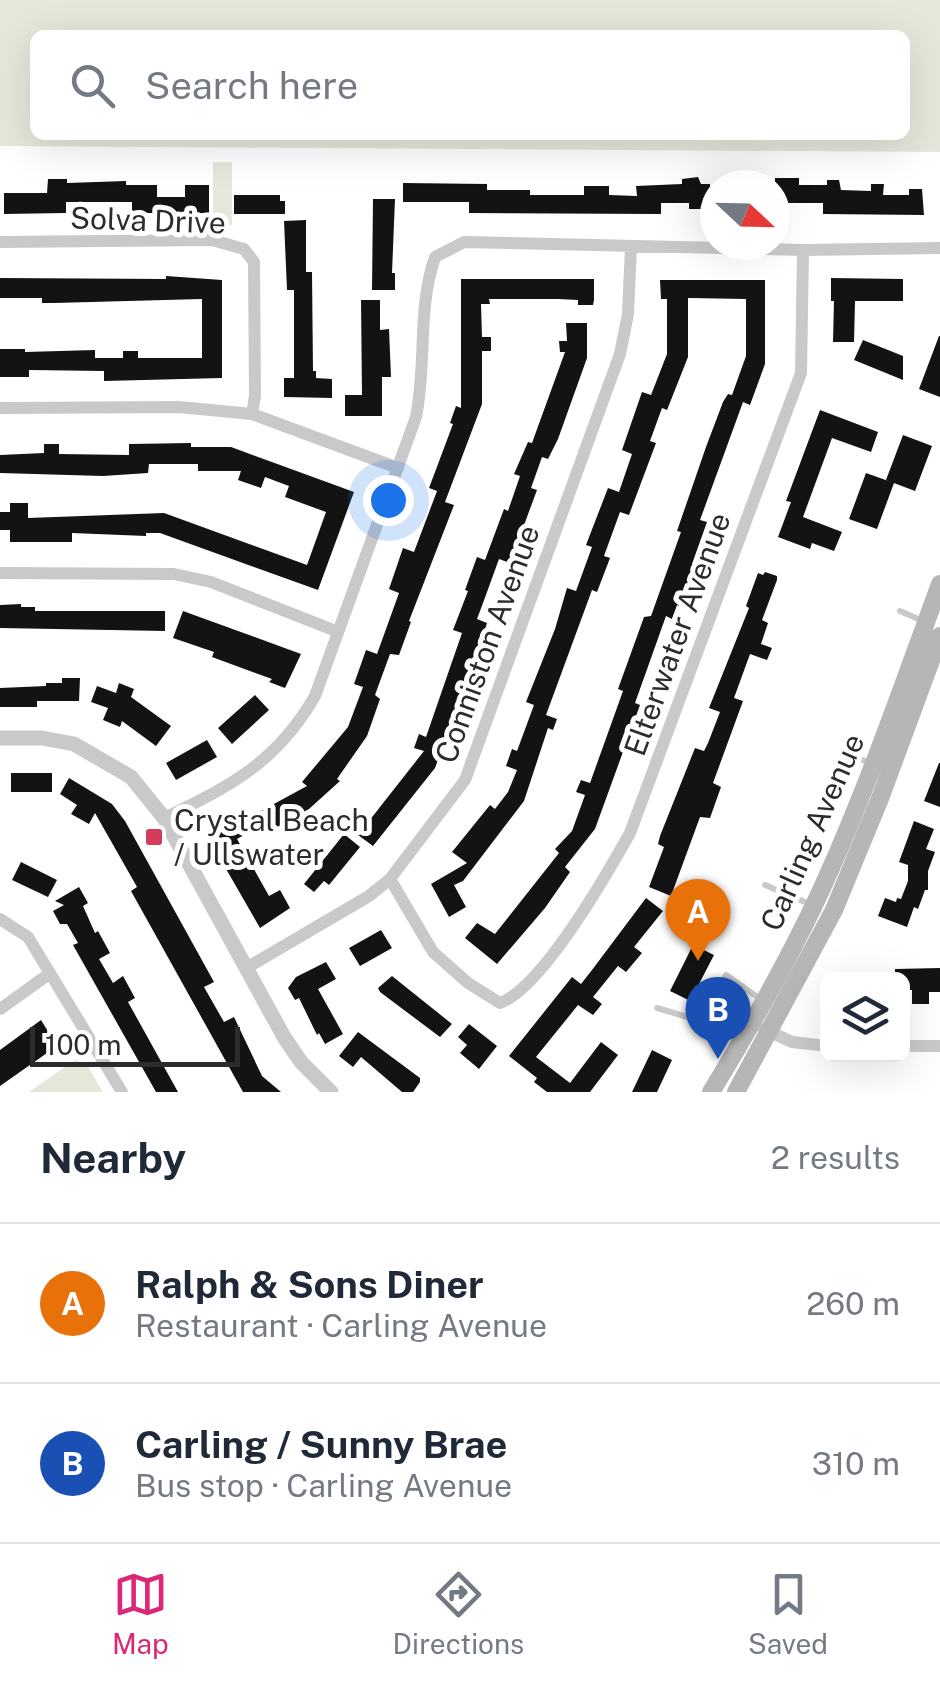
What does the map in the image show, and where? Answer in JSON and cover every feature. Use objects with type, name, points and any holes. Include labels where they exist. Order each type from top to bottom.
[{"type":"main road","name":"Carling Avenue","points":[[736,1092],[841,892],[933,629],[940,584]]},
{"type":"main road","name":"Carling Avenue","points":[[711,1092],[753,1024],[813,906],[933,629]]},
{"type":"street","name":"Solva Drive","points":[[0,242],[212,240],[244,249],[254,262],[256,396],[252,414]]},
{"type":"street","points":[[164,818],[252,770],[299,723],[315,696],[398,468],[422,388],[425,287],[435,257],[464,242],[803,250],[940,248]]},
{"type":"street","name":"Conniston Avenue","points":[[248,967],[390,880],[465,780],[620,354],[628,314],[631,247]]},
{"type":"street","name":"Elterwater Avenue","points":[[390,880],[432,952],[500,1003],[528,985],[603,881],[630,833],[801,373],[803,250]]},
{"type":"street","points":[[0,408],[179,407],[252,414],[398,468]]},
{"type":"street","points":[[0,574],[174,574],[211,582],[336,631]]},
{"type":"street","points":[[0,738],[42,738],[74,744],[131,777],[164,818],[292,1049],[332,1092]]},
{"type":"street","points":[[0,919],[28,938],[122,1092]]},
{"type":"street","points":[[0,1009],[50,974]]},
{"type":"street","points":[[753,1024],[770,1033],[820,1046]]},
{"type":"street","points":[[910,1046],[940,1046]]},
{"type":"lane","points":[[900,611],[933,629]]},
{"type":"lane","points":[[848,754],[873,764]]},
{"type":"lane","points":[[765,885],[813,906]]},
{"type":"lane","points":[[717,993],[726,975],[764,1002]]},
{"type":"lane","points":[[720,1029],[742,986]]},
{"type":"lane","points":[[657,1008],[703,1022],[742,1040]]},
{"type":"lane","points":[[703,1022],[710,1010]]},
{"type":"shaded area","points":[[0,0],[940,0],[940,152],[0,146]]},
{"type":"shaded area","points":[[213,162],[232,162],[232,225],[213,225]]},
{"type":"shaded area","points":[[75,1060],[87,1065],[103,1092],[29,1092]]},
{"type":"building","points":[[698,177],[700,209],[689,209],[689,203],[661,203],[661,214],[469,213],[469,202],[403,202],[403,183],[487,184],[487,190],[530,190],[530,195],[584,195],[584,186],[609,186],[609,195],[637,196],[636,186],[682,184],[682,179]]},
{"type":"building","points":[[790,178],[799,178],[799,185],[827,185],[827,180],[839,180],[841,190],[871,191],[871,184],[884,184],[883,195],[909,195],[909,189],[922,189],[924,215],[823,214],[823,203],[790,203]]},
{"type":"building","points":[[48,179],[157,185],[157,197],[185,197],[185,185],[209,185],[209,213],[132,213],[132,202],[66,202],[66,213],[4,214],[4,193],[47,193]]},
{"type":"building","points":[[234,195],[280,195],[280,201],[285,201],[285,214],[234,214]]},
{"type":"building","points":[[373,199],[395,199],[395,290],[372,290]]},
{"type":"building","points":[[306,220],[306,272],[312,272],[313,371],[316,378],[332,379],[332,398],[284,397],[284,378],[294,378],[294,290],[287,290],[284,221]]},
{"type":"building","points":[[166,276],[222,280],[222,378],[104,381],[104,371],[29,370],[29,377],[0,377],[0,349],[95,350],[95,358],[123,358],[123,351],[138,351],[138,358],[202,358],[202,299],[42,303],[42,298],[0,298],[0,278]]},
{"type":"building","points":[[831,278],[903,279],[903,301],[855,301],[854,342],[833,342]]},
{"type":"building","points":[[461,279],[594,279],[594,300],[593,305],[558,299],[489,299],[490,304],[481,304],[482,337],[491,337],[491,351],[482,351],[482,404],[445,502],[454,505],[399,655],[390,654],[375,695],[380,699],[367,736],[337,779],[340,781],[309,809],[270,831],[265,823],[237,839],[269,896],[280,890],[290,908],[260,928],[206,834],[245,812],[248,818],[307,786],[302,782],[348,727],[363,687],[354,684],[366,650],[377,654],[399,593],[389,589],[403,548],[414,552],[437,491],[429,488],[453,424],[450,423],[456,406],[461,408]]},
{"type":"building","points":[[660,280],[765,280],[765,364],[750,405],[743,402],[700,520],[707,522],[692,564],[695,565],[672,619],[666,616],[635,703],[640,705],[595,829],[565,867],[570,872],[545,908],[497,964],[465,938],[477,923],[495,934],[572,831],[585,795],[576,792],[581,780],[590,783],[623,691],[618,689],[644,617],[651,616],[706,447],[746,356],[746,299],[688,298],[688,357],[667,410],[662,408],[650,441],[656,443],[629,515],[620,512],[604,556],[610,558],[597,592],[592,590],[546,715],[557,719],[553,730],[548,728],[524,801],[463,881],[454,885],[466,907],[449,917],[431,884],[467,863],[452,852],[490,805],[495,809],[508,792],[517,770],[506,766],[512,749],[517,751],[534,705],[526,702],[567,588],[576,591],[592,547],[586,545],[608,488],[619,492],[632,454],[622,450],[642,392],[651,395],[667,354],[667,299],[661,299]]},
{"type":"building","points":[[361,300],[380,300],[380,330],[389,329],[391,377],[382,377],[382,416],[345,416],[345,395],[362,395]]},
{"type":"building","points":[[566,323],[587,323],[587,358],[558,439],[548,459],[542,457],[531,488],[537,490],[510,563],[499,559],[477,619],[487,623],[461,706],[458,705],[435,768],[373,846],[358,835],[424,751],[414,748],[419,734],[426,737],[462,633],[453,630],[468,591],[465,590],[477,557],[485,560],[504,509],[508,511],[520,476],[514,474],[528,442],[532,443],[565,352],[560,352],[559,341],[567,341]]},
{"type":"building","points":[[940,336],[940,397],[919,389]]},
{"type":"building","points":[[863,340],[903,356],[903,380],[854,360]]},
{"type":"building","points":[[820,410],[878,432],[871,452],[832,438],[803,517],[842,532],[834,551],[812,543],[810,549],[778,537],[791,502],[786,501]]},
{"type":"building","points":[[903,435],[932,446],[915,491],[886,480]]},
{"type":"building","points":[[191,443],[191,447],[231,447],[354,492],[318,590],[160,533],[72,533],[72,542],[10,542],[10,530],[0,530],[0,512],[10,512],[10,503],[28,503],[28,518],[164,513],[307,565],[326,512],[285,497],[289,486],[265,477],[261,488],[238,480],[241,471],[198,471],[198,464],[149,464],[148,473],[103,476],[0,473],[0,455],[44,453],[44,444],[59,444],[59,454],[129,455],[129,444]]},
{"type":"building","points":[[866,473],[894,483],[877,529],[849,519]]},
{"type":"building","points":[[758,573],[777,576],[762,620],[768,623],[761,644],[772,648],[767,660],[750,654],[734,698],[743,701],[713,783],[721,787],[710,818],[700,817],[671,896],[649,887],[664,847],[658,844],[660,836],[695,748],[704,751],[708,743],[720,712],[709,708],[749,608],[746,606]]},
{"type":"building","points":[[0,605],[35,607],[35,611],[165,611],[165,631],[0,628]]},
{"type":"building","points":[[183,611],[301,654],[285,688],[269,682],[272,679],[212,657],[214,652],[173,638]]},
{"type":"building","points":[[62,678],[80,678],[79,701],[37,701],[37,707],[0,707],[0,688],[46,686],[62,683]]},
{"type":"building","points":[[119,683],[134,689],[131,697],[171,726],[156,746],[122,721],[120,727],[103,720],[108,708],[91,702],[97,686],[116,693]]},
{"type":"building","points":[[255,695],[269,710],[232,744],[218,728]]},
{"type":"building","points":[[207,740],[217,757],[176,780],[166,763]]},
{"type":"building","points":[[940,763],[940,807],[924,801]]},
{"type":"building","points":[[11,773],[52,773],[52,792],[11,792]]},
{"type":"building","points":[[69,778],[112,804],[125,821],[214,982],[204,987],[224,1022],[234,1017],[262,1076],[281,1092],[243,1092],[131,891],[137,887],[95,813],[89,824],[71,814],[77,805],[60,794]]},
{"type":"building","points":[[914,821],[934,829],[926,849],[935,852],[928,871],[928,890],[918,909],[914,907],[907,927],[878,916],[885,898],[896,902],[901,899],[908,881],[908,865],[899,862]]},
{"type":"building","points":[[344,834],[360,847],[329,885],[324,881],[314,892],[304,884]]},
{"type":"building","points":[[21,862],[57,880],[48,897],[12,880]]},
{"type":"building","points":[[79,887],[88,903],[83,906],[95,933],[98,931],[110,953],[99,959],[113,983],[123,976],[135,998],[128,1002],[178,1092],[156,1092],[73,945],[78,943],[67,924],[60,924],[53,911],[64,905],[55,901]]},
{"type":"building","points":[[646,898],[663,911],[634,947],[642,953],[626,972],[618,966],[593,997],[602,1004],[593,1015],[578,1005],[536,1057],[570,1083],[601,1042],[618,1055],[590,1092],[547,1092],[534,1082],[537,1078],[509,1056],[572,977],[581,984]]},
{"type":"building","points":[[381,930],[392,948],[360,966],[349,948]]},
{"type":"building","points":[[693,945],[714,955],[699,984],[711,990],[715,999],[728,998],[719,1015],[670,991]]},
{"type":"building","points":[[326,962],[336,979],[318,989],[343,1034],[325,1044],[299,998],[295,1000],[288,988],[296,977]]},
{"type":"building","points":[[940,968],[940,992],[929,992],[929,1004],[912,1004],[910,972],[895,969]]},
{"type":"building","points":[[392,976],[452,1024],[440,1037],[380,992],[378,988]]},
{"type":"building","points":[[41,1020],[57,1046],[0,1086],[0,1050]]},
{"type":"building","points":[[469,1024],[497,1046],[479,1069],[460,1053],[467,1045],[458,1037]]},
{"type":"building","points":[[358,1032],[420,1078],[413,1092],[402,1092],[361,1057],[353,1067],[339,1056]]},
{"type":"building","points":[[652,1050],[672,1060],[657,1092],[632,1092]]},
{"type":"place","name":"Crystal Beach / Ullswater","points":[[154,837]]},
{"type":"place","name":"Ralph & Sons Diner","points":[[698,961]]},
{"type":"place","name":"Carling / Sunny Brae","points":[[718,1059]]}]
